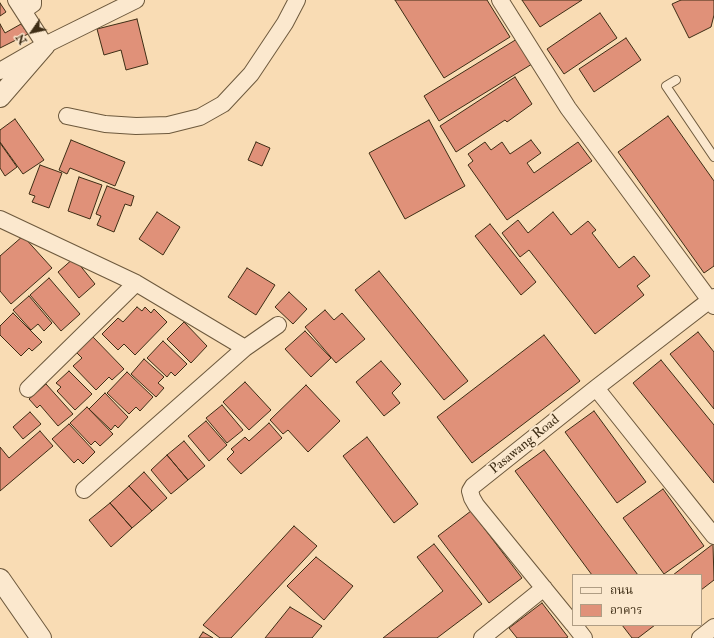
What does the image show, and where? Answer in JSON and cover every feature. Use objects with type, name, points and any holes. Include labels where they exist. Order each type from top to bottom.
[{"type":"street","points":[[0,71],[45,45],[136,0]]},
{"type":"street","points":[[67,116],[104,124],[136,126],[168,125],[200,117],[223,104],[251,74],[285,23],[297,0]]},
{"type":"street","points":[[500,0],[568,108],[713,301]]},
{"type":"street","points":[[24,4],[45,45]]},
{"type":"street","points":[[0,97],[45,45]]},
{"type":"street","points":[[0,219],[136,283],[245,348]]},
{"type":"street","points":[[28,389],[136,283]]},
{"type":"street","name":"Pasawang Road","points":[[572,622],[476,505],[470,491],[473,486],[596,388],[713,301]]},
{"type":"street","points":[[84,490],[245,348],[278,325]]},
{"type":"street","points":[[596,388],[714,536]]},
{"type":"street","points":[[0,579],[41,638]]},
{"type":"street","points":[[482,638],[544,588]]},
{"type":"street","name":"Pasawang Road","points":[[575,626],[584,638]]},
{"type":"street","points":[[700,638],[714,627]]},
{"type":"lane","points":[[676,80],[666,86],[714,157]]},
{"type":"building","points":[[395,0],[487,0],[510,37],[444,78]]},
{"type":"building","points":[[522,0],[582,0],[540,27]]},
{"type":"building","points":[[681,0],[714,0],[714,15],[711,27],[689,38],[672,4]]},
{"type":"building","points":[[0,3],[6,12],[0,16]]},
{"type":"building","points":[[600,13],[617,38],[564,74],[547,49]]},
{"type":"building","points":[[137,19],[148,64],[126,70],[121,50],[104,55],[97,29]]},
{"type":"building","points":[[0,24],[5,33],[21,24],[28,34],[0,48]]},
{"type":"building","points":[[626,38],[641,60],[594,92],[579,69]]},
{"type":"building","points":[[517,39],[532,64],[439,121],[424,96]]},
{"type":"building","points":[[515,77],[532,104],[507,122],[505,120],[456,152],[440,126]]},
{"type":"building","points":[[668,116],[714,181],[714,266],[704,273],[618,152]]},
{"type":"building","points":[[15,119],[44,160],[23,174],[0,142],[0,130]]},
{"type":"building","points":[[429,120],[465,186],[405,219],[369,153]]},
{"type":"building","points":[[71,140],[125,162],[115,186],[70,168],[67,174],[59,170]]},
{"type":"building","points":[[531,140],[541,153],[527,163],[534,173],[578,142],[592,161],[507,220],[468,165],[473,161],[468,154],[485,142],[491,150],[502,142],[510,154]]},
{"type":"building","points":[[256,142],[270,148],[262,166],[248,160]]},
{"type":"building","points":[[0,143],[17,167],[5,176],[0,168]]},
{"type":"building","points":[[40,165],[62,173],[49,208],[32,202],[35,196],[29,194]]},
{"type":"building","points":[[79,177],[102,185],[90,219],[68,211]]},
{"type":"building","points":[[107,186],[134,196],[131,206],[125,204],[114,232],[97,225],[101,216],[96,214]]},
{"type":"building","points":[[157,212],[180,227],[163,255],[139,239]]},
{"type":"building","points":[[553,212],[571,235],[588,221],[596,230],[592,233],[619,268],[634,256],[650,276],[637,286],[644,295],[595,334],[529,250],[520,257],[502,233],[518,220],[528,233]]},
{"type":"building","points":[[490,224],[536,282],[521,295],[475,236]]},
{"type":"building","points":[[23,236],[52,268],[11,304],[0,291],[0,256]]},
{"type":"building","points":[[74,258],[95,284],[79,298],[58,272]]},
{"type":"building","points":[[247,268],[275,285],[256,315],[228,297]]},
{"type":"building","points":[[379,271],[468,381],[444,400],[355,290]]},
{"type":"building","points":[[49,278],[80,314],[61,331],[30,295]]},
{"type":"building","points":[[289,292],[307,309],[293,324],[275,307]]},
{"type":"building","points":[[29,296],[52,323],[44,331],[38,324],[31,330],[13,310]]},
{"type":"building","points":[[137,307],[142,311],[145,307],[151,313],[154,309],[167,322],[135,355],[124,344],[118,350],[102,334],[118,318],[123,322]]},
{"type":"building","points":[[325,310],[334,320],[342,313],[365,339],[336,363],[305,327]]},
{"type":"building","points":[[13,313],[42,342],[32,351],[29,348],[21,356],[0,335],[0,326]]},
{"type":"building","points":[[184,322],[207,346],[191,363],[167,339]]},
{"type":"building","points":[[305,331],[331,358],[311,377],[285,349]]},
{"type":"building","points":[[698,332],[714,352],[714,409],[670,354]]},
{"type":"building","points":[[544,335],[580,381],[472,463],[437,417]]},
{"type":"building","points":[[92,336],[124,369],[112,380],[109,377],[96,390],[73,366],[82,358],[76,352]]},
{"type":"building","points":[[163,341],[187,364],[175,376],[171,372],[167,377],[147,358]]},
{"type":"building","points":[[144,359],[164,377],[158,383],[164,388],[156,397],[131,374]]},
{"type":"building","points":[[661,360],[714,425],[714,483],[633,383]]},
{"type":"building","points":[[381,361],[401,384],[392,393],[400,403],[384,416],[356,382]]},
{"type":"building","points":[[69,371],[92,394],[75,410],[57,391],[61,387],[56,383]]},
{"type":"building","points":[[127,372],[153,397],[140,411],[136,407],[129,414],[107,393]]},
{"type":"building","points":[[245,382],[271,410],[249,430],[223,402]]},
{"type":"building","points":[[46,384],[73,414],[58,426],[40,405],[37,408],[29,399]]},
{"type":"building","points":[[306,385],[340,421],[308,452],[288,430],[283,434],[270,420]]},
{"type":"building","points":[[105,393],[128,417],[118,428],[115,425],[111,430],[89,409]]},
{"type":"building","points":[[222,405],[243,430],[227,443],[206,418]]},
{"type":"building","points":[[87,407],[113,434],[100,446],[95,441],[91,445],[70,423]]},
{"type":"building","points":[[594,411],[646,482],[617,503],[565,432]]},
{"type":"building","points":[[30,412],[41,424],[23,439],[13,427]]},
{"type":"building","points":[[206,421],[227,445],[209,461],[188,436]]},
{"type":"building","points":[[269,423],[282,438],[241,474],[227,459],[234,452],[231,449],[245,437],[249,441]]},
{"type":"building","points":[[69,424],[95,452],[83,464],[78,459],[74,463],[52,439]]},
{"type":"building","points":[[40,431],[53,446],[0,491],[0,447],[9,458]]},
{"type":"building","points":[[367,437],[418,504],[394,523],[343,456]]},
{"type":"building","points":[[184,441],[205,466],[188,480],[167,455]]},
{"type":"building","points":[[544,450],[637,574],[591,574],[515,471]]},
{"type":"building","points":[[167,455],[188,480],[171,494],[151,470]]},
{"type":"building","points":[[144,472],[167,498],[152,511],[129,486]]},
{"type":"building","points":[[129,486],[152,511],[132,528],[110,503]]},
{"type":"building","points":[[663,489],[704,546],[664,574],[623,518]]},
{"type":"building","points":[[110,503],[132,528],[111,547],[89,520]]},
{"type":"building","points":[[471,511],[522,578],[489,603],[438,536]]},
{"type":"building","points":[[294,526],[317,546],[231,638],[220,638],[203,625]]},
{"type":"building","points":[[434,544],[482,604],[437,638],[383,638],[443,591],[417,557]]},
{"type":"building","points":[[713,544],[714,580],[702,589],[702,574],[674,574]]},
{"type":"building","points":[[316,557],[353,586],[324,620],[287,586]]},
{"type":"building","points":[[542,603],[568,637],[517,638],[509,628]]},
{"type":"building","points":[[290,607],[322,626],[312,638],[265,638]]},
{"type":"building","points":[[623,626],[654,626],[638,638],[632,638]]},
{"type":"building","points":[[203,632],[213,638],[199,638]]}]
